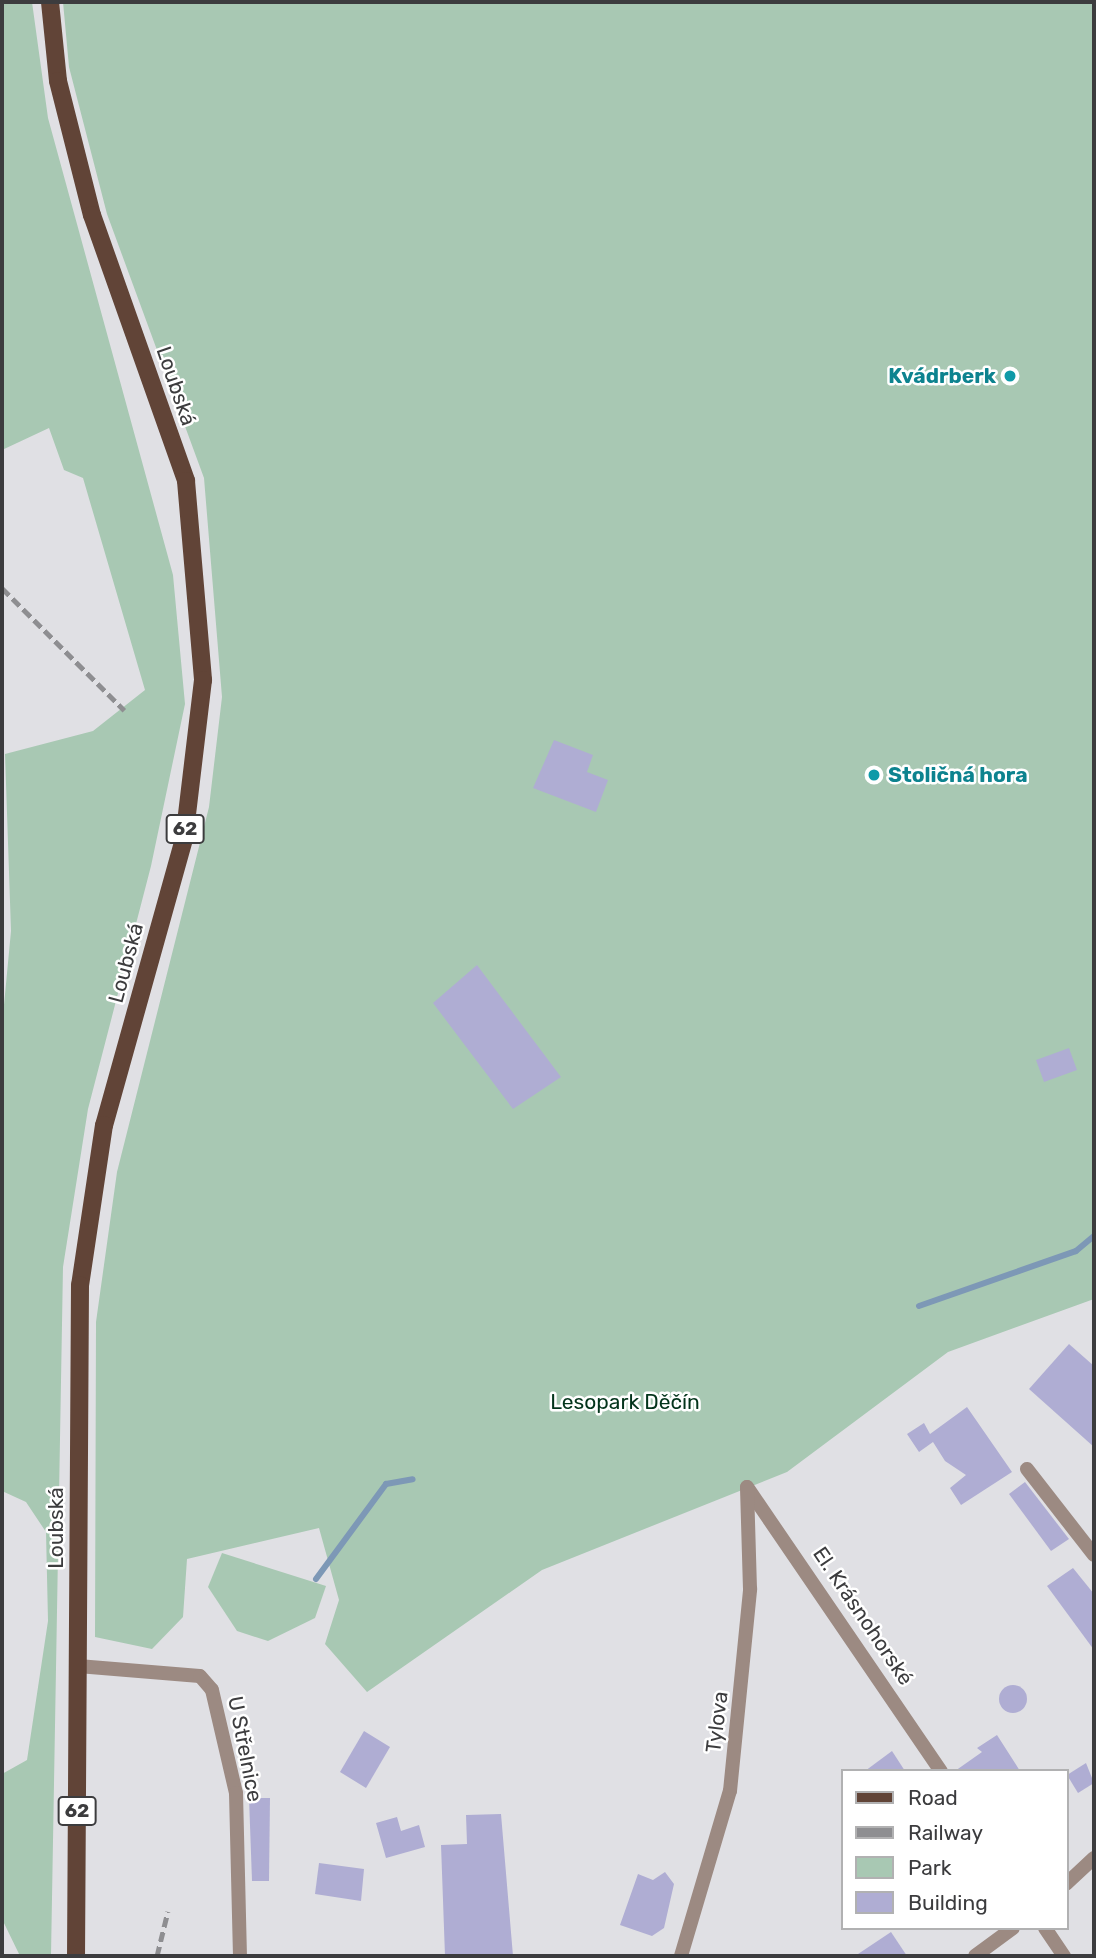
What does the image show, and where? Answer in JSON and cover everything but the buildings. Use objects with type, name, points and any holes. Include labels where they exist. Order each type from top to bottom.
[{"type":"main road","name":"Loubská","points":[[50,2],[58,81],[92,215],[186,481],[203,680],[184,839],[104,1125],[89,1204],[80,1285],[76,1956]]},
{"type":"street","points":[[1027,1469],[1091,1550]]},
{"type":"street","name":"Tylova","points":[[681,1956],[730,1791],[743,1692],[747,1487]]},
{"type":"street","name":"El. Krásnohorské","points":[[747,1487],[940,1769]]},
{"type":"street","points":[[1091,1550],[1094,1529]]},
{"type":"street","name":"U Střelnice","points":[[78,1666],[200,1676],[212,1690],[236,1793],[240,1956]]},
{"type":"street","points":[[1068,1882],[1094,1858]]},
{"type":"street","points":[[975,1956],[1010,1930]]},
{"type":"street","points":[[1046,1930],[1063,1956]]},
{"type":"green space","points":[[2,2],[32,2],[48,118],[173,575],[185,704],[151,866],[88,1109],[63,1267],[51,1956],[20,1956],[2,1919],[2,1774],[27,1760],[48,1621],[46,1532],[26,1502],[2,1491],[2,1026],[11,931],[5,754],[93,731],[145,690],[83,478],[64,470],[49,428],[2,450]]},
{"type":"green space","name":"Lesopark Děčín","points":[[63,2],[1094,2],[1094,1299],[948,1352],[787,1472],[542,1570],[367,1692],[325,1644],[339,1600],[319,1528],[187,1559],[183,1617],[152,1649],[95,1637],[96,1322],[117,1172],[209,807],[222,697],[204,478],[107,214],[69,67]]},
{"type":"green space","points":[[222,1553],[326,1586],[315,1618],[268,1641],[237,1631],[208,1587]]},
{"type":"waterway","points":[[919,1306],[1076,1251],[1094,1236]]},
{"type":"waterway","points":[[316,1579],[386,1484],[413,1479]]},
{"type":"railway","points":[[2,588],[124,710]]},
{"type":"railway","points":[[157,1956],[168,1911]]},
{"type":"place","name":"Kvádrberk","points":[[1010,376]]},
{"type":"place","name":"Stoličná hora","points":[[874,775]]}]
